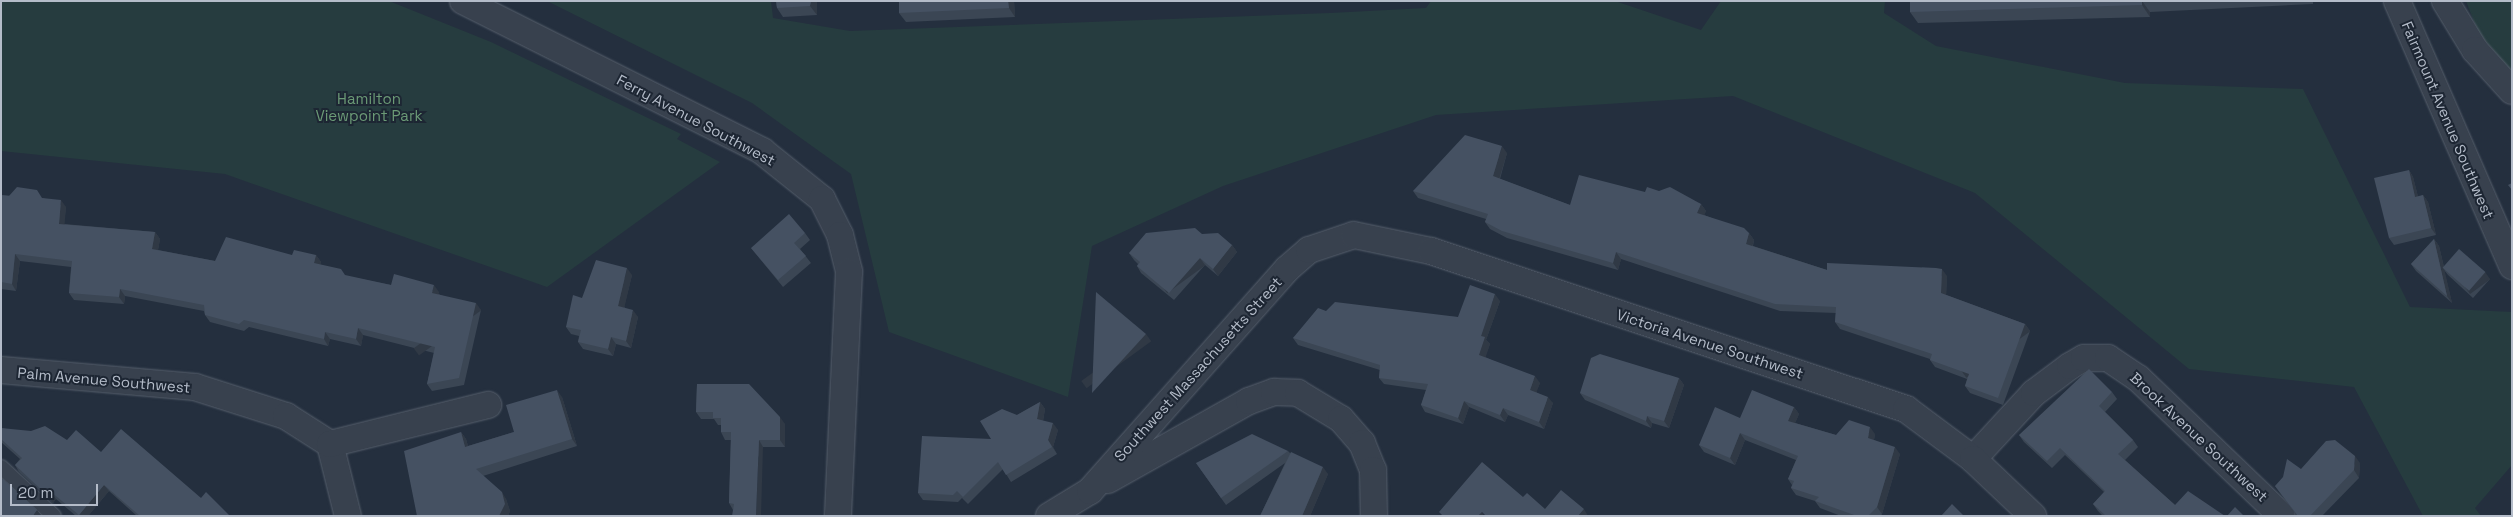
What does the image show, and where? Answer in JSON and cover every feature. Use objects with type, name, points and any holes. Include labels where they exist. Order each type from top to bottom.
[{"type":"street","name":"Ferry Avenue Southwest","points":[[463,1],[762,151],[822,200],[840,235],[849,272],[838,516]]},
{"type":"street","name":"Fairmount Avenue Southwest","points":[[2397,1],[2512,266]]},
{"type":"street","points":[[2445,1],[2475,50],[2512,91]]},
{"type":"street","name":"Victoria Avenue Southwest","points":[[1354,235],[1431,251],[1906,409],[1973,459],[2033,516]]},
{"type":"street","name":"Southwest Massachusetts Street","points":[[1049,516],[1090,491],[1287,269],[1309,250],[1354,235]]},
{"type":"street","name":"Brook Avenue Southwest","points":[[1973,459],[2034,393],[2084,358],[2108,358],[2125,367],[2282,516]]},
{"type":"street","name":"Palm Avenue Southwest","points":[[1,370],[195,388],[286,416],[330,444]]},
{"type":"street","points":[[1090,491],[1249,401],[1274,392],[1298,393],[1341,419],[1362,443],[1373,470],[1374,516]]},
{"type":"street","points":[[348,516],[330,444],[488,405]]},
{"type":"lane","points":[[1,467],[54,516]]},
{"type":"green space","name":"Hamilton Viewpoint Park","points":[[1,1],[389,1],[491,42],[681,134],[677,139],[720,162],[547,287],[225,174],[1,151]]},
{"type":"green space","points":[[547,1],[771,1],[773,18],[850,31],[1330,13],[1426,8],[1431,1],[1615,1],[1701,30],[1721,1],[1885,1],[1884,13],[1936,46],[2125,83],[2303,89],[2410,307],[2512,312],[2512,465],[2475,508],[2481,516],[2423,516],[2354,387],[2189,369],[1975,193],[1733,96],[1436,115],[1223,186],[1092,246],[1068,397],[889,332],[851,174],[752,103]]},
{"type":"green space","points":[[2466,1],[2512,1],[2512,73],[2478,32]]},
{"type":"building","points":[[776,1],[811,1],[810,6],[777,8]]},
{"type":"building","points":[[899,1],[1008,1],[1009,8],[899,13]]},
{"type":"building","points":[[1910,1],[2142,1],[2142,5],[1910,12]]},
{"type":"building","points":[[1465,135],[1502,146],[1493,176],[1570,205],[1579,175],[1645,192],[1647,187],[1659,191],[1670,187],[1701,204],[1697,213],[1744,228],[1749,233],[1746,244],[1827,270],[1827,263],[1942,269],[1941,293],[2025,324],[1998,398],[1965,386],[1969,374],[1930,360],[1932,354],[1835,322],[1836,307],[1775,304],[1616,252],[1613,263],[1502,231],[1485,222],[1488,214],[1413,191]]},
{"type":"building","points":[[2409,170],[2415,197],[2423,195],[2431,228],[2389,238],[2374,178]]},
{"type":"building","points":[[17,187],[37,190],[42,198],[61,200],[59,224],[155,232],[152,249],[215,261],[226,237],[292,255],[294,250],[316,255],[314,263],[341,269],[345,275],[391,285],[394,274],[434,285],[432,293],[476,303],[459,378],[427,384],[435,347],[358,328],[356,339],[325,332],[324,339],[244,320],[239,324],[205,315],[204,305],[120,289],[119,297],[69,293],[72,261],[15,254],[12,284],[1,282],[1,195],[9,196]]},
{"type":"building","points":[[789,214],[805,233],[794,243],[806,256],[778,280],[751,248]]},
{"type":"building","points":[[1195,228],[1202,234],[1218,233],[1232,245],[1213,269],[1200,258],[1169,293],[1137,266],[1140,262],[1129,253],[1146,233]]},
{"type":"building","points":[[2434,239],[2447,296],[2411,264]]},
{"type":"building","points":[[2459,249],[2485,272],[2469,291],[2443,268]]},
{"type":"building","points":[[596,260],[627,268],[618,306],[633,310],[626,341],[611,337],[608,349],[578,342],[581,330],[566,327],[573,295],[582,298]]},
{"type":"building","points":[[1470,285],[1495,294],[1481,336],[1485,337],[1479,355],[1535,376],[1530,390],[1548,397],[1539,422],[1503,408],[1500,415],[1464,401],[1458,418],[1421,405],[1428,384],[1379,378],[1380,365],[1293,338],[1318,308],[1326,311],[1335,302],[1458,317]]},
{"type":"building","points":[[1096,292],[1146,334],[1092,393]]},
{"type":"building","points":[[1600,354],[1679,378],[1664,421],[1647,416],[1646,421],[1580,393],[1591,358]]},
{"type":"building","points":[[2089,369],[2112,392],[2099,406],[2133,440],[2118,454],[2175,505],[2188,491],[2225,516],[2106,516],[2093,504],[2105,491],[2060,448],[2047,461],[2019,435]]},
{"type":"building","points":[[697,384],[749,384],[780,417],[780,440],[759,440],[756,516],[732,516],[734,504],[729,503],[731,432],[721,432],[721,418],[713,418],[713,412],[696,412]]},
{"type":"building","points":[[557,390],[572,439],[476,469],[502,492],[505,504],[499,516],[417,516],[404,451],[461,432],[465,447],[514,432],[506,405]]},
{"type":"building","points":[[1752,390],[1794,407],[1788,421],[1836,435],[1849,420],[1870,427],[1868,438],[1895,447],[1877,507],[1868,516],[1857,516],[1815,501],[1819,497],[1791,488],[1794,481],[1788,479],[1798,456],[1740,433],[1730,458],[1699,445],[1715,407],[1740,418]]},
{"type":"building","points":[[1040,402],[1037,419],[1053,423],[1048,440],[1052,447],[1006,475],[998,462],[963,497],[957,491],[953,495],[918,493],[922,436],[991,439],[980,421],[1002,409],[1017,415]]},
{"type":"building","points":[[45,426],[67,440],[76,430],[101,452],[121,429],[201,498],[206,492],[230,516],[140,516],[104,485],[79,515],[51,492],[48,496],[15,465],[22,458],[1,439],[1,428],[31,431]]},
{"type":"building","points":[[1252,434],[1288,451],[1221,498],[1196,463]]},
{"type":"building","points":[[2335,440],[2355,456],[2354,470],[2310,516],[2298,516],[2275,486],[2283,477],[2287,459],[2301,469],[2326,441]]},
{"type":"building","points":[[1291,452],[1323,467],[1302,516],[1260,516]]},
{"type":"building","points":[[1482,462],[1523,497],[1527,493],[1545,509],[1561,490],[1584,509],[1578,516],[1486,516],[1482,512],[1478,516],[1443,516],[1439,512]]},
{"type":"building","points":[[3,479],[37,510],[33,516],[1,516],[1,480]]},
{"type":"building","points":[[1952,504],[1964,516],[1941,516]]},
{"type":"building","points":[[2235,507],[2244,516],[2227,516]]}]
